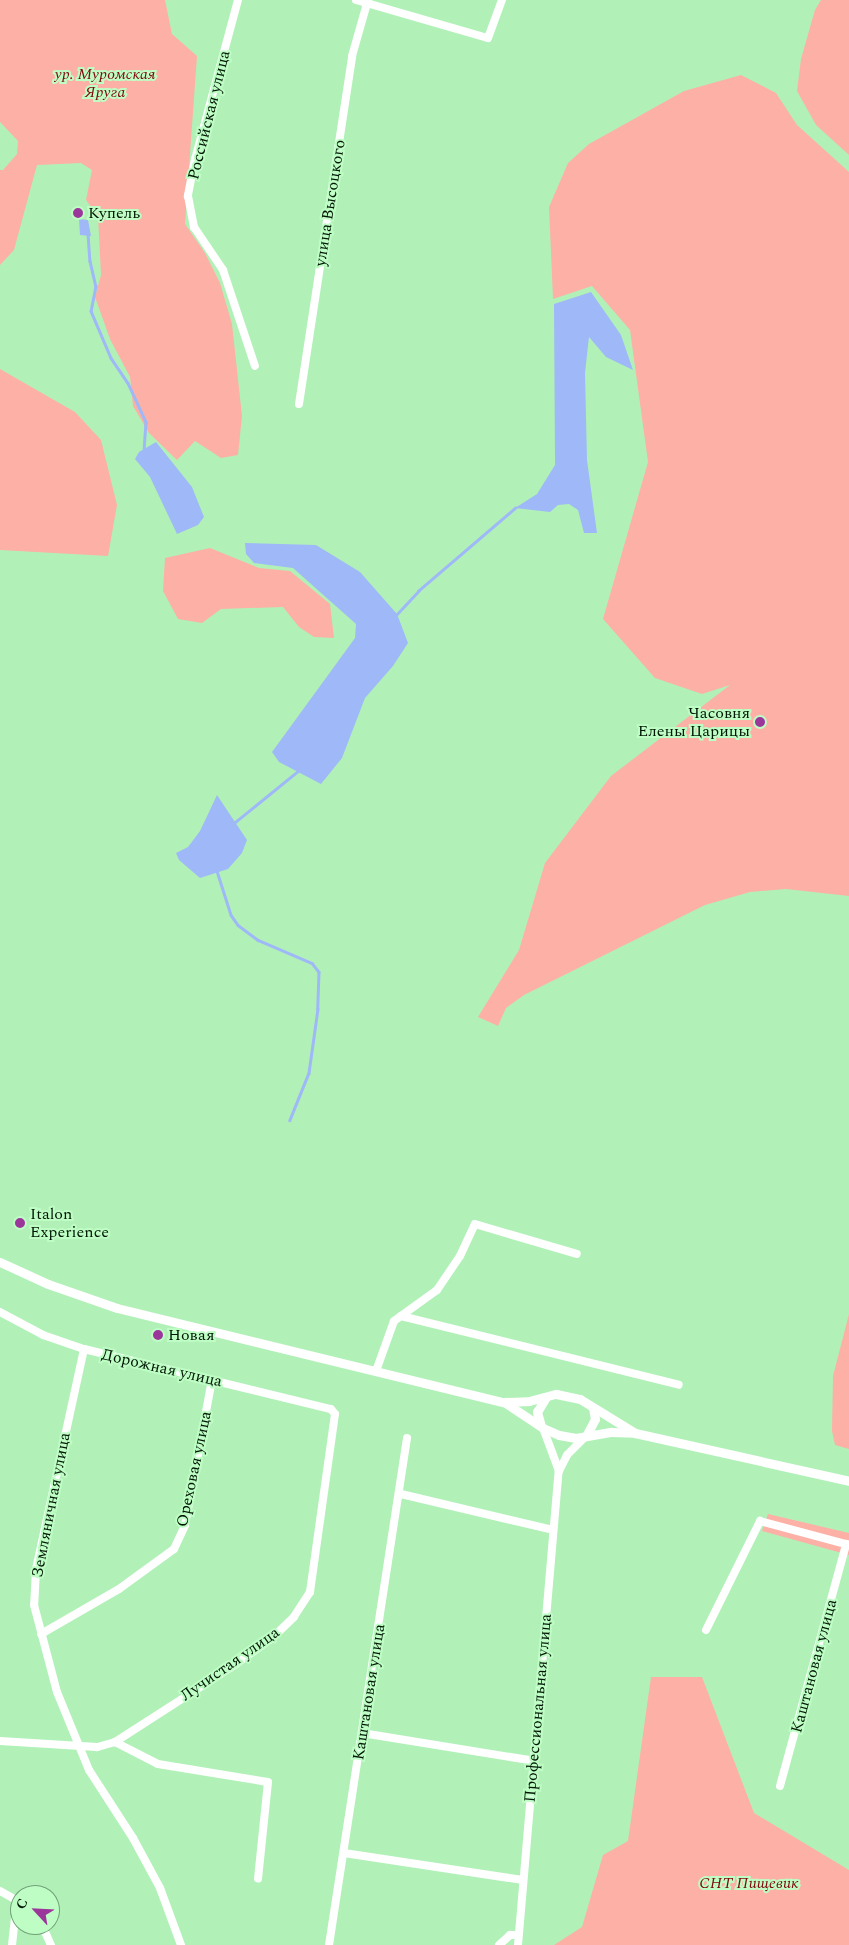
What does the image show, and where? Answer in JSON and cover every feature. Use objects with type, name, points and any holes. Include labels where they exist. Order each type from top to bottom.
[{"type":"main road","points":[[0,1262],[48,1284],[117,1308],[504,1402],[543,1428],[571,1437],[635,1433],[849,1481]]},
{"type":"main road","points":[[504,1402],[566,1396],[584,1401],[635,1433]]},
{"type":"main road","points":[[543,1428],[537,1412],[547,1397]]},
{"type":"main road","points":[[586,1436],[594,1419],[593,1408]]},
{"type":"street","name":"Российская улица","points":[[238,0],[195,159],[188,196],[194,227],[223,270],[255,366]]},
{"type":"street","points":[[356,0],[368,1],[488,38],[502,0]]},
{"type":"street","name":"улица Высоцкого","points":[[299,404],[352,56],[368,1]]},
{"type":"street","points":[[376,1371],[394,1321],[437,1290],[460,1256],[475,1224],[577,1254]]},
{"type":"street","name":"Дорожная улица","points":[[0,1312],[44,1335],[84,1349],[330,1409]]},
{"type":"street","points":[[401,1316],[679,1385]]},
{"type":"street","name":"Земляничная улица","points":[[84,1349],[36,1570],[34,1605],[57,1692],[79,1746],[100,1793],[133,1838],[160,1888],[181,1945]]},
{"type":"street","name":"Ореховая улица","points":[[41,1634],[119,1589],[174,1549],[185,1525],[212,1380]]},
{"type":"street","name":"Лучистая улица","points":[[0,1741],[97,1747],[115,1742],[271,1640],[304,1605],[310,1592],[335,1423],[335,1414],[330,1409]]},
{"type":"street","points":[[543,1428],[559,1471]]},
{"type":"street","points":[[559,1471],[567,1455],[586,1436]]},
{"type":"street","name":"Каштановая улица","points":[[329,1945],[401,1494],[407,1438]]},
{"type":"street","name":"Профессиональная улица","points":[[518,1945],[559,1471]]},
{"type":"street","points":[[401,1494],[553,1530]]},
{"type":"street","points":[[706,1630],[760,1520],[848,1545]]},
{"type":"street","name":"Каштановая улица","points":[[780,1786],[848,1545]]},
{"type":"street","points":[[362,1733],[534,1761]]},
{"type":"street","points":[[115,1742],[158,1764],[268,1782],[258,1878]]},
{"type":"street","points":[[344,1853],[523,1880]]},
{"type":"street","points":[[499,1945],[510,1935],[518,1935]]},
{"type":"green space","name":"ур. Муромская Яруга","points":[[0,0],[165,0],[172,34],[197,56],[185,224],[205,253],[220,283],[232,324],[242,416],[238,455],[221,458],[195,441],[177,460],[149,433],[133,406],[130,377],[110,339],[95,297],[101,275],[98,216],[86,200],[92,170],[81,163],[37,165],[14,250],[0,265],[0,170],[3,170],[17,154],[18,141],[0,122]]},
{"type":"green space","points":[[821,0],[849,0],[849,155],[816,125],[797,91],[801,59],[815,10]]},
{"type":"green space","points":[[741,75],[776,93],[797,125],[849,172],[849,896],[786,889],[750,892],[705,905],[524,995],[506,1008],[498,1026],[478,1017],[519,950],[545,863],[611,776],[730,685],[702,694],[655,678],[603,619],[648,462],[630,330],[592,286],[553,299],[549,207],[568,163],[589,144],[684,91]]},
{"type":"green space","points":[[0,369],[75,412],[101,440],[117,505],[108,556],[0,550]]},
{"type":"green space","points":[[210,548],[259,568],[290,571],[330,604],[334,638],[314,637],[299,627],[283,607],[221,609],[202,623],[178,619],[163,591],[165,558]]},
{"type":"green space","points":[[849,1314],[849,1449],[835,1445],[832,1431],[833,1376]]},
{"type":"green space","points":[[768,1514],[849,1533],[849,1555],[762,1531]]},
{"type":"green space","name":"СНТ Пищевик","points":[[651,1677],[702,1677],[754,1813],[849,1870],[849,1945],[554,1945],[582,1927],[603,1855],[628,1841]]},
{"type":"water","points":[[79,219],[88,220],[91,236],[80,235]]},
{"type":"water","points":[[591,292],[621,335],[633,370],[606,357],[589,337],[585,373],[587,460],[597,533],[584,533],[578,510],[569,504],[558,505],[550,512],[515,508],[537,494],[555,465],[554,304]]},
{"type":"water","points":[[156,442],[192,487],[204,517],[198,525],[177,534],[150,477],[135,459],[139,452]]},
{"type":"water","points":[[245,543],[316,545],[360,572],[397,614],[408,643],[393,666],[365,698],[342,758],[321,784],[279,762],[272,752],[355,638],[356,624],[293,568],[254,563],[246,554]]},
{"type":"water","points":[[217,795],[247,840],[242,853],[228,869],[200,878],[179,860],[176,853],[188,847],[200,831]]},
{"type":"waterway","points":[[88,234],[90,261],[96,286],[91,311],[111,358],[128,383],[146,422],[144,448]]},
{"type":"waterway","points":[[396,615],[418,591],[515,508]]},
{"type":"waterway","points":[[234,823],[298,771]]},
{"type":"waterway","points":[[217,871],[231,915],[238,925],[258,940],[312,963],[319,972],[318,1009],[309,1073],[290,1120]]},
{"type":"place","name":"Купель","points":[[78,213]]},
{"type":"place","name":"Часовня Елены Царицы","points":[[760,722]]},
{"type":"place","name":"Italon Experience","points":[[20,1223]]},
{"type":"place","name":"Новая","points":[[158,1335]]}]
